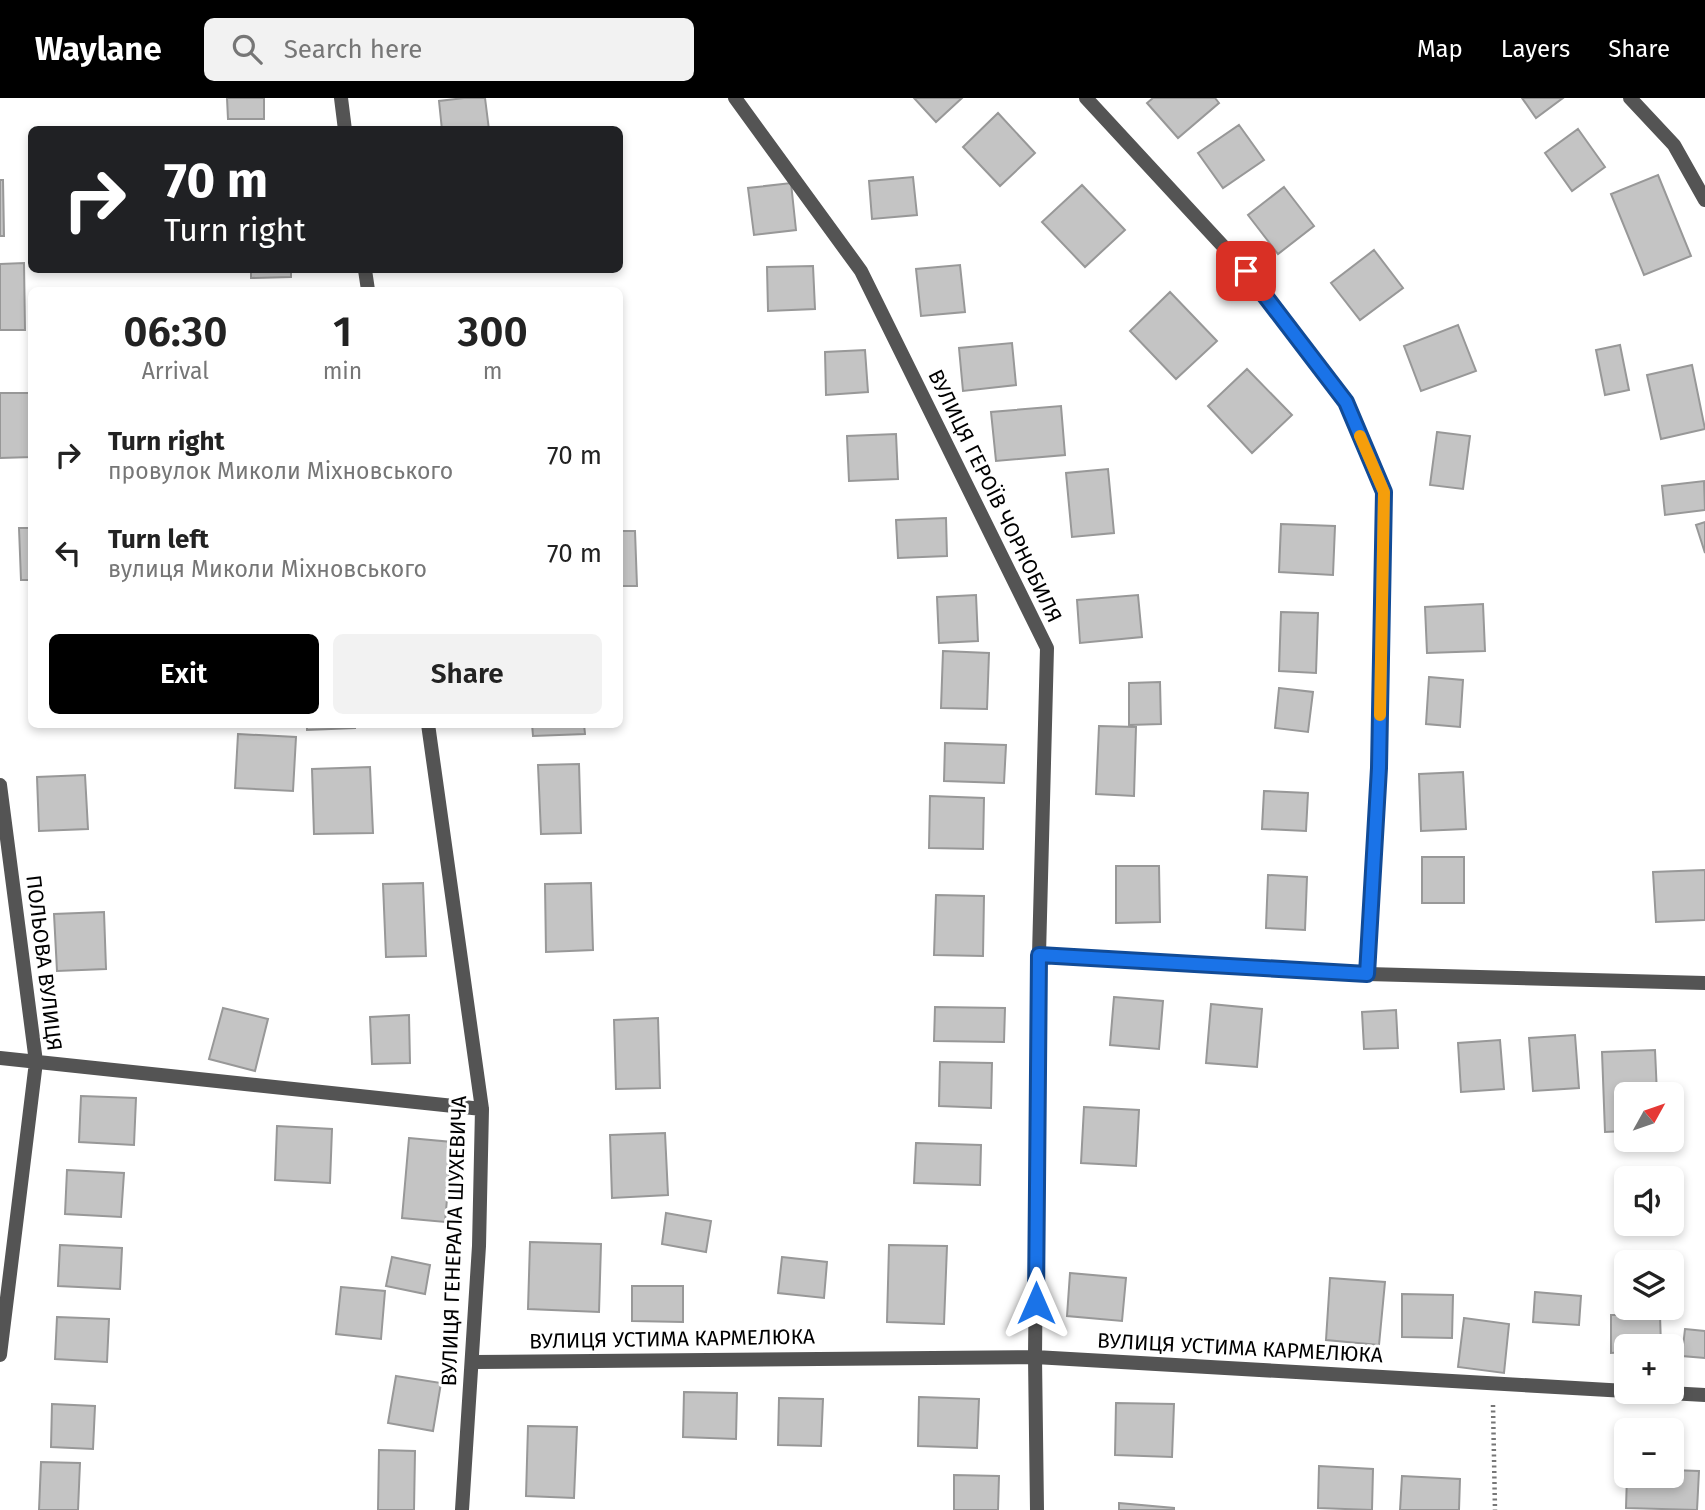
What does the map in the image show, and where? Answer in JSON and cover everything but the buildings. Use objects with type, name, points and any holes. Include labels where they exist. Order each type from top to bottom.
[{"type":"street","points":[[341,98],[344,126]]},
{"type":"street","name":"ВУЛИЦЯ ГЕРОЇВ ЧОРНОБИЛЯ","points":[[735,98],[862,271],[1046,648],[1039,955],[1035,1357],[1037,1510]]},
{"type":"street","points":[[1086,98],[1246,271],[1346,402],[1384,492],[1379,768],[1367,974]]},
{"type":"street","points":[[1630,98],[1674,145],[1705,200]]},
{"type":"street","name":"ВУЛИЦЯ ГЕНЕРАЛА ШУХЕВИЧА","points":[[429,728],[482,1109],[479,1246],[462,1510]]},
{"type":"street","name":"ПОЛЬОВА ВУЛИЦЯ","points":[[0,785],[36,1062],[0,1355]]},
{"type":"street","points":[[1039,955],[1367,974],[1705,983]]},
{"type":"street","points":[[0,1058],[482,1109]]},
{"type":"street","name":"ВУЛИЦЯ УСТИМА КАРМЕЛЮКА","points":[[473,1362],[1035,1357],[1614,1390]]},
{"type":"street","points":[[1684,1394],[1705,1395]]},
{"type":"path","points":[[1492,1383],[1495,1510]]},
{"type":"slow traffic","points":[[1360,436],[1384,492],[1380,715]]},
{"type":"route","points":[[1036,1303],[1039,955],[1367,974],[1379,768],[1384,492],[1346,402],[1246,271]]}]
